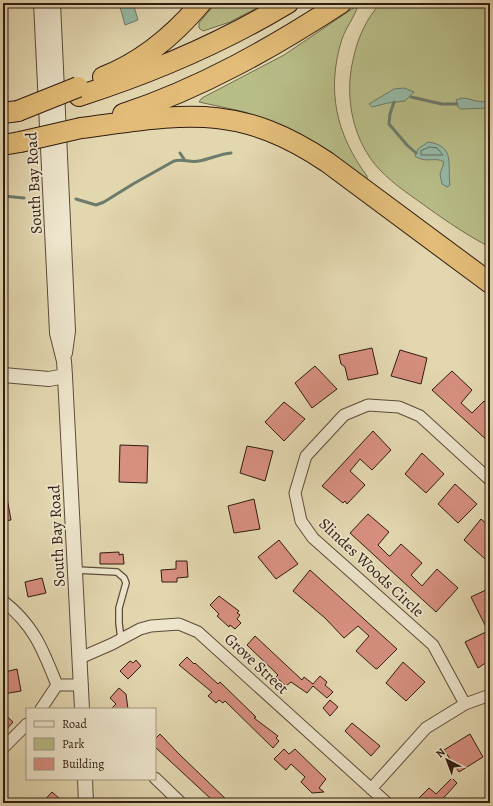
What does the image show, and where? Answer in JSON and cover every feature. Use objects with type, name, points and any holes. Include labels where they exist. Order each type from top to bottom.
[{"type":"highway","points":[[79,91],[150,51],[183,23],[201,3]]},
{"type":"highway","points":[[10,112],[179,60],[239,31],[288,3]]},
{"type":"highway","points":[[81,128],[145,107],[209,80],[270,47],[341,3]]},
{"type":"highway","points":[[11,144],[81,128],[163,117],[197,116],[224,118],[261,127],[300,145],[322,159],[490,283]]},
{"type":"street","name":"South Bay Road","points":[[41,3],[57,333],[64,361],[82,708]]},
{"type":"street","name":"South Bay Road","points":[[52,3],[68,331],[64,361]]},
{"type":"street","points":[[3,375],[49,379],[65,376]]},
{"type":"street","name":"Slindes Woods Circle","points":[[465,704],[433,645],[313,538],[301,521],[295,493],[306,456],[344,415],[368,405],[398,407],[420,416],[490,480]]},
{"type":"street","points":[[3,601],[18,613],[30,627],[41,647],[57,685]]},
{"type":"street","name":"Grove Street","points":[[80,658],[140,629],[172,623],[198,632],[387,803]]},
{"type":"street","points":[[57,685],[82,685]]},
{"type":"street","points":[[42,708],[57,685]]},
{"type":"street","points":[[371,789],[426,728],[465,704],[490,695]]},
{"type":"street","points":[[3,748],[26,725]]},
{"type":"street","points":[[156,779],[181,803]]},
{"type":"street","points":[[85,780],[86,803]]},
{"type":"lane","points":[[75,570],[112,571],[121,574],[124,578],[126,583],[118,623],[122,639]]},
{"type":"green space","points":[[216,3],[266,3],[230,22],[203,31],[199,28],[199,23]]},
{"type":"green space","points":[[381,3],[490,3],[490,247],[451,224],[385,175],[371,159],[357,133],[350,104],[350,74],[355,52],[363,30],[371,15]]},
{"type":"green space","points":[[358,5],[342,39],[337,58],[335,94],[341,128],[356,160],[367,176],[367,179],[296,132],[245,112],[199,102],[202,98],[284,55]]},
{"type":"water","points":[[119,3],[133,3],[138,20],[125,25]]},
{"type":"water","points":[[404,88],[414,92],[405,101],[372,107],[369,104],[394,89]]},
{"type":"water","points":[[462,98],[480,102],[490,100],[490,108],[461,109],[458,107],[456,100]]},
{"type":"water","points":[[428,142],[443,147],[446,152],[449,163],[450,185],[447,187],[442,184],[440,174],[444,162],[441,160],[427,160],[415,156],[418,149]]},
{"type":"building","points":[[372,348],[378,374],[348,380],[345,367],[341,364],[339,355]]},
{"type":"building","points":[[400,350],[427,358],[421,384],[391,376]]},
{"type":"building","points":[[315,366],[337,389],[312,408],[295,383]]},
{"type":"building","points":[[452,371],[472,390],[461,403],[472,413],[484,401],[490,406],[490,443],[432,390]]},
{"type":"building","points":[[284,402],[305,419],[284,441],[265,422]]},
{"type":"building","points":[[373,431],[391,450],[372,470],[360,459],[350,471],[365,485],[347,504],[345,501],[343,503],[322,486]]},
{"type":"building","points":[[120,445],[148,446],[147,483],[119,482]]},
{"type":"building","points":[[247,446],[273,451],[265,481],[240,473]]},
{"type":"building","points":[[422,453],[444,474],[426,493],[405,474]]},
{"type":"building","points":[[455,484],[477,504],[458,523],[438,504]]},
{"type":"building","points":[[3,498],[7,498],[11,520],[3,521]]},
{"type":"building","points":[[254,499],[260,529],[234,533],[228,506]]},
{"type":"building","points":[[368,514],[389,532],[378,545],[389,556],[401,544],[422,563],[411,575],[422,586],[437,569],[458,588],[436,612],[350,533]]},
{"type":"building","points":[[481,519],[490,527],[490,553],[485,559],[464,540]]},
{"type":"building","points":[[279,540],[298,564],[276,579],[258,557]]},
{"type":"building","points":[[119,552],[119,555],[123,554],[124,564],[100,564],[100,553]]},
{"type":"building","points":[[176,561],[187,561],[188,577],[177,578],[177,582],[162,582],[161,570],[176,569]]},
{"type":"building","points":[[310,570],[397,649],[378,668],[376,669],[356,651],[369,636],[358,626],[344,638],[325,618],[293,591]]},
{"type":"building","points":[[42,578],[46,593],[28,597],[25,582]]},
{"type":"building","points":[[490,588],[490,660],[478,668],[465,642],[488,631],[471,597]]},
{"type":"building","points":[[219,596],[239,611],[237,613],[240,615],[237,619],[241,623],[235,629],[230,625],[229,627],[217,616],[219,614],[210,605]]},
{"type":"building","points":[[255,636],[302,680],[304,677],[313,684],[320,676],[327,682],[325,685],[333,692],[327,698],[313,686],[307,693],[291,682],[286,686],[276,677],[278,675],[247,645]]},
{"type":"building","points":[[187,657],[218,684],[220,682],[256,717],[254,718],[278,736],[276,738],[279,741],[273,748],[225,701],[223,703],[219,700],[216,703],[208,696],[212,692],[179,665]]},
{"type":"building","points":[[136,660],[141,666],[128,679],[120,671],[130,661],[133,663]]},
{"type":"building","points":[[403,662],[425,682],[406,701],[386,683]]},
{"type":"building","points":[[17,669],[21,691],[3,694],[3,679],[7,679],[5,672]]},
{"type":"building","points":[[119,688],[126,694],[128,708],[112,708],[116,704],[110,698]]},
{"type":"building","points":[[330,700],[338,707],[330,716],[323,708]]},
{"type":"building","points":[[3,713],[13,722],[3,733]]},
{"type":"building","points":[[352,723],[380,746],[371,756],[345,731]]},
{"type":"building","points":[[160,734],[230,803],[207,803],[211,799],[156,748],[156,738]]},
{"type":"building","points":[[470,734],[483,757],[459,772],[444,750]]},
{"type":"building","points":[[284,749],[289,754],[295,749],[326,779],[319,788],[324,792],[312,793],[301,782],[305,777],[291,764],[286,770],[274,759]]},
{"type":"building","points":[[452,778],[457,783],[439,803],[414,803],[429,788],[436,794]]},
{"type":"building","points":[[52,792],[60,799],[56,803],[42,803]]},
{"type":"waterway","points":[[411,97],[442,104],[457,104]]},
{"type":"waterway","points":[[394,102],[390,114],[389,124],[416,153]]},
{"type":"waterway","points":[[180,153],[184,159]]},
{"type":"waterway","points":[[76,199],[96,205],[104,202],[174,161],[199,161],[231,153]]},
{"type":"waterway","points":[[3,196],[24,198]]}]
